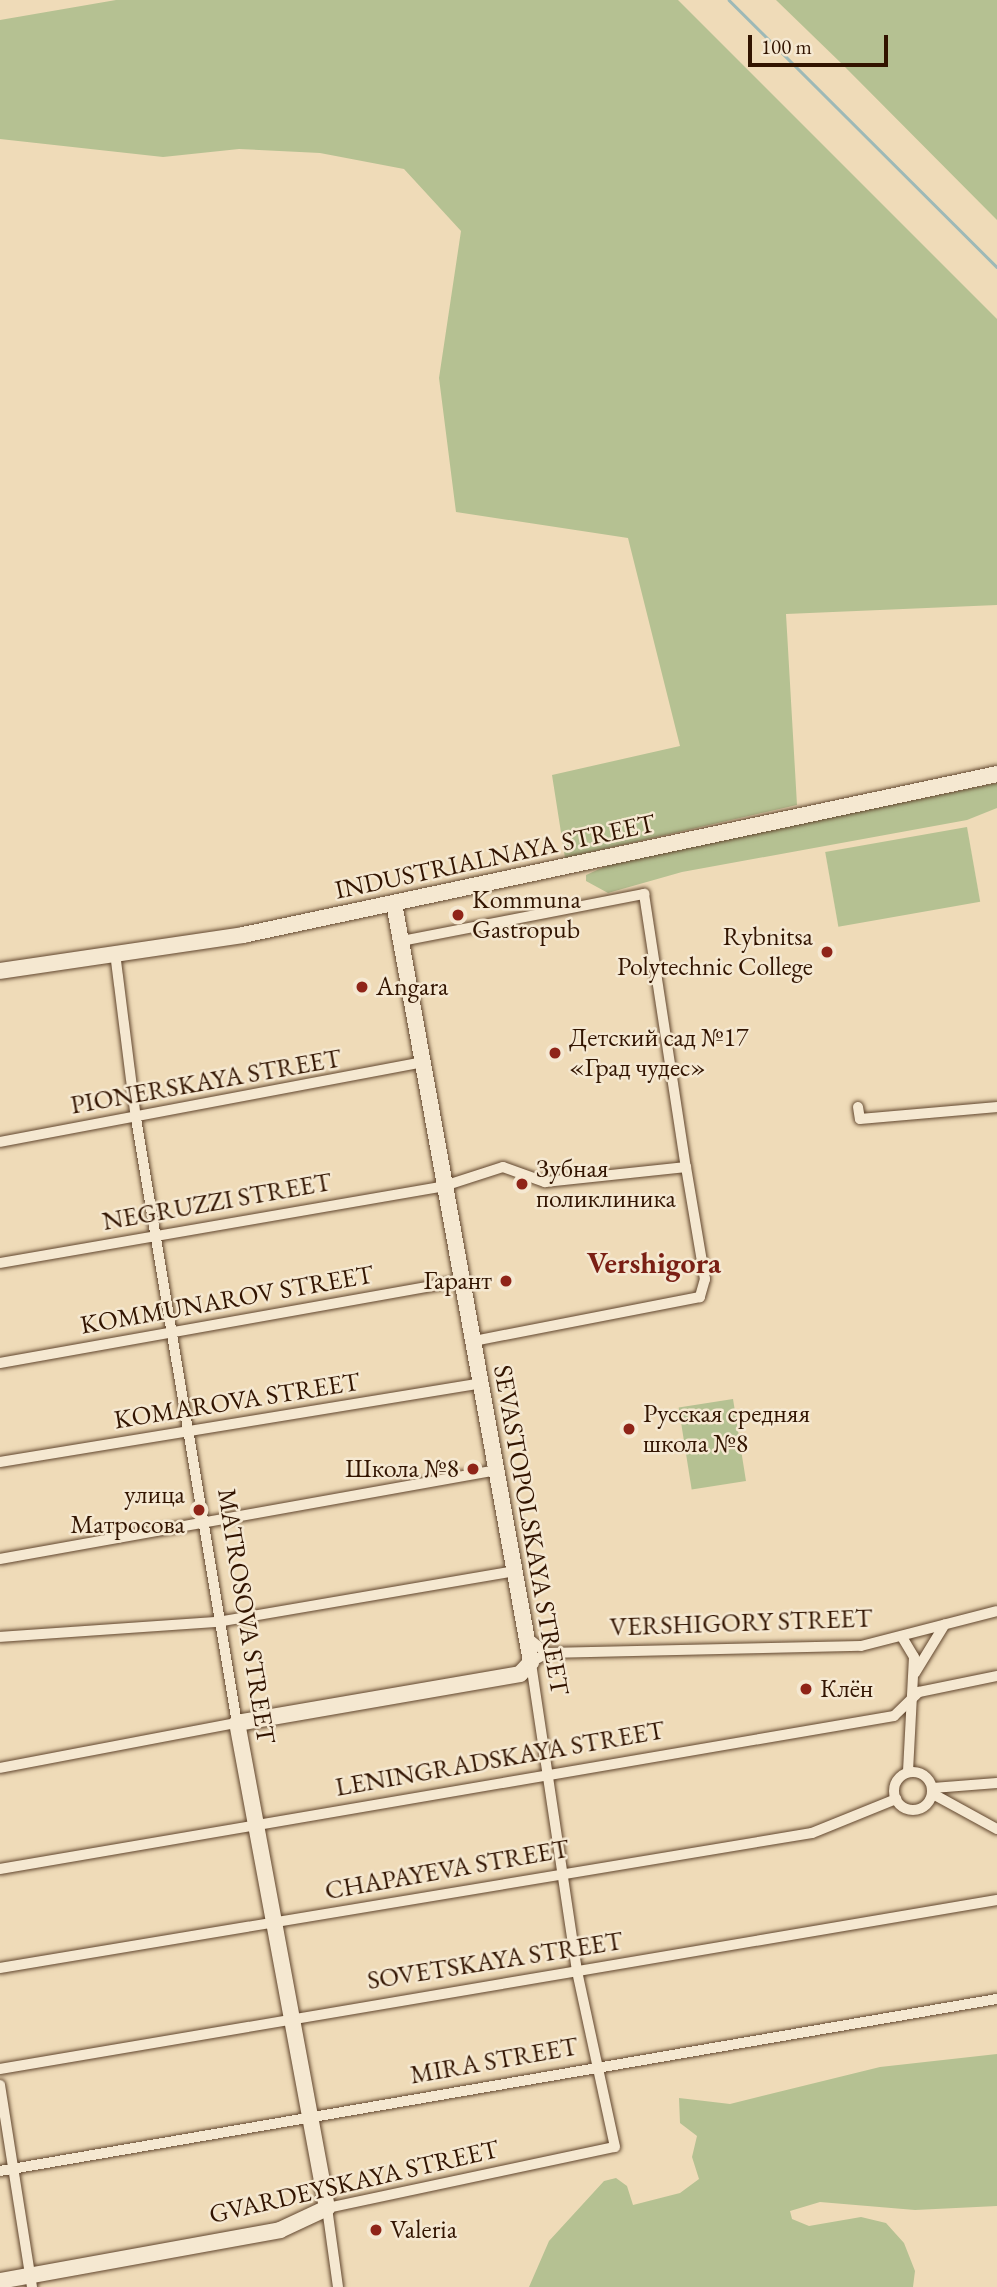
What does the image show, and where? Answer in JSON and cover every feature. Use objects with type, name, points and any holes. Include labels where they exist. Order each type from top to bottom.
[{"type":"street","name":"INDUSTRIALNAYA STREET","points":[[0,971],[243,934],[997,774]]},
{"type":"street","points":[[402,941],[644,894],[705,1279],[700,1297],[473,1341]]},
{"type":"street","name":"SEVASTOPOLSKAYA STREET","points":[[394,903],[441,1187],[529,1639],[577,1971],[615,2147],[596,2152]]},
{"type":"street","name":"MATROSOVA STREET","points":[[115,952],[136,1119],[208,1525],[254,1825],[288,2019],[327,2208],[338,2287]]},
{"type":"street","name":"PIONERSKAYA STREET","points":[[0,1142],[136,1119],[419,1063]]},
{"type":"street","points":[[858,1107],[860,1119],[997,1107]]},
{"type":"street","name":"NEGRUZZI STREET","points":[[0,1263],[441,1187],[503,1167],[545,1182],[686,1167]]},
{"type":"street","name":"KOMMUNAROV STREET","points":[[0,1363],[461,1281]]},
{"type":"street","name":"KOMAROVA STREET","points":[[0,1462],[480,1383]]},
{"type":"street","points":[[0,1559],[208,1525],[498,1470]]},
{"type":"street","points":[[0,1637],[224,1621],[515,1571]]},
{"type":"street","name":"VERSHIGORY STREET","points":[[547,1653],[861,1646],[997,1611]]},
{"type":"street","points":[[914,1675],[945,1624]]},
{"type":"street","points":[[896,1799],[896,1783],[908,1772],[914,1675],[913,1651],[902,1637]]},
{"type":"street","points":[[0,1768],[237,1723],[520,1674],[531,1662],[547,1653],[529,1639]]},
{"type":"street","name":"LENINGRADSKAYA STREET","points":[[0,1869],[894,1716],[912,1699],[997,1676]]},
{"type":"street","points":[[908,1772],[927,1776],[933,1791],[997,1829]]},
{"type":"street","name":"CHAPAYEVA STREET","points":[[0,1968],[562,1872],[812,1833],[896,1799],[916,1810],[933,1791],[997,1783]]},
{"type":"street","name":"SOVETSKAYA STREET","points":[[0,2069],[997,1900]]},
{"type":"street","name":"MIRA STREET","points":[[0,2171],[997,1998]]},
{"type":"street","points":[[0,2085],[31,2282]]},
{"type":"street","name":"GVARDEYSKAYA STREET","points":[[0,2281],[31,2282],[280,2230],[327,2208],[596,2152]]},
{"type":"green space","points":[[116,0],[678,0],[997,319],[997,605],[786,614],[797,805],[565,858],[552,775],[680,746],[628,538],[456,512],[439,378],[461,231],[404,169],[320,153],[239,149],[163,157],[0,139],[0,20]]},
{"type":"green space","points":[[776,0],[997,0],[997,220],[842,64]]},
{"type":"green space","points":[[997,783],[997,808],[967,820],[682,872],[608,893],[586,881],[586,875],[615,862]]},
{"type":"green space","points":[[967,827],[980,902],[838,927],[825,852]]},
{"type":"green space","points":[[733,1399],[746,1481],[692,1490],[679,1408]]},
{"type":"green space","points":[[997,2054],[997,2206],[915,2210],[820,2202],[790,2211],[792,2219],[809,2226],[861,2217],[886,2223],[904,2243],[915,2271],[913,2287],[529,2287],[549,2241],[604,2181],[616,2178],[627,2186],[633,2205],[680,2193],[699,2179],[692,2157],[697,2136],[680,2123],[679,2098],[730,2104],[880,2067]]},
{"type":"waterway","points":[[729,0],[997,267]]},
{"type":"place","name":"Kommuna Gastropub","points":[[458,915]]},
{"type":"place","name":"Rybnitsa Polytechnic College","points":[[827,952]]},
{"type":"place","name":"Angara","points":[[362,987]]},
{"type":"place","name":"Детский сад №17 «Град чудес»","points":[[555,1053]]},
{"type":"place","name":"Зубная поликлиника","points":[[522,1184]]},
{"type":"place","name":"Гарант","points":[[506,1281]]},
{"type":"place","name":"Русская средняя школа №8","points":[[629,1429]]},
{"type":"place","name":"Школа №8","points":[[473,1469]]},
{"type":"place","name":"улица Матросова","points":[[199,1510]]},
{"type":"place","name":"Клён","points":[[806,1689]]},
{"type":"place","name":"Valeria","points":[[376,2230]]},
{"type":"district","name":"Vershigora","points":[[654,1263]]}]
